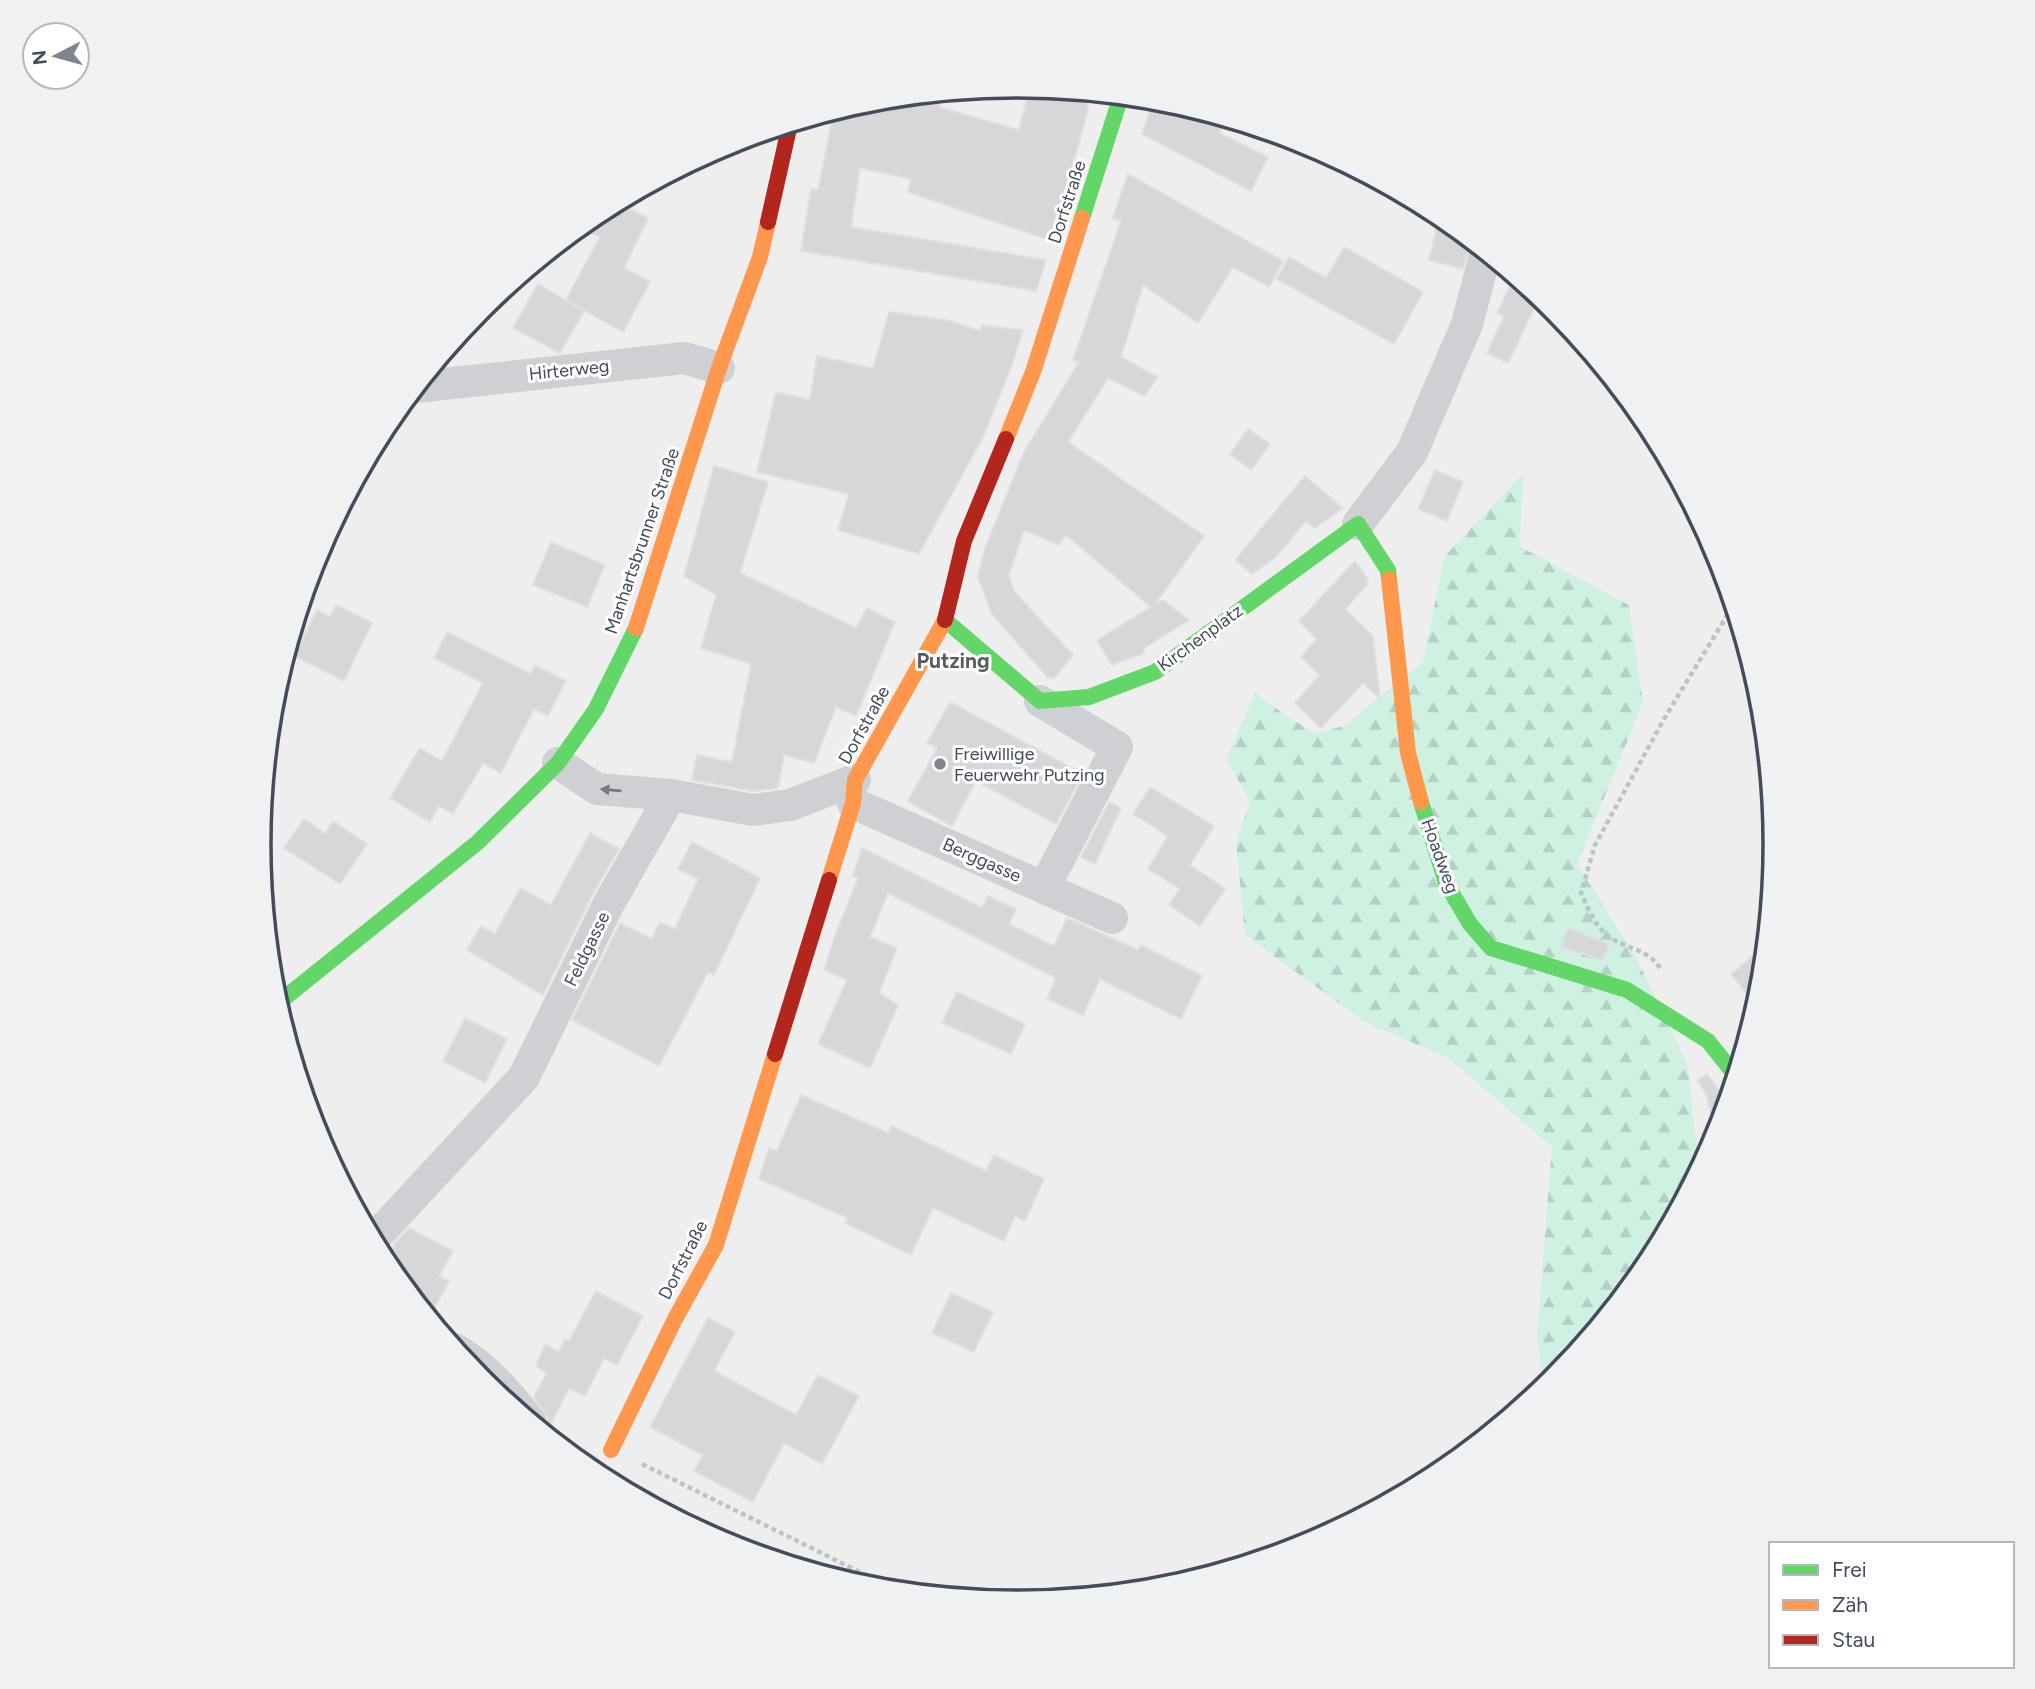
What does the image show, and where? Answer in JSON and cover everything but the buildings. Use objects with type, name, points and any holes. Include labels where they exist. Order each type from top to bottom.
[{"type":"street","name":"Dorfstraße","points":[[611,1450],[675,1319],[716,1245],[854,792],[945,620],[964,541],[1033,372],[1118,105]]},
{"type":"street","name":"Manhartsbrunner Straße","points":[[286,996],[477,844],[558,763],[596,709],[638,624],[719,368],[761,257],[788,135]]},
{"type":"street","points":[[1358,524],[1412,452],[1467,324],[1484,261]]},
{"type":"street","name":"Hirterweg","points":[[429,386],[684,358],[719,368]]},
{"type":"street","name":"Kirchenplatz","points":[[1040,701],[1089,697],[1155,672],[1358,524]]},
{"type":"street","name":"Hoadweg","points":[[1358,524],[1388,570],[1408,753],[1426,823],[1446,883],[1470,924],[1491,948],[1627,990],[1708,1041],[1730,1067]]},
{"type":"street","points":[[945,620],[1040,701],[1117,747],[1044,888]]},
{"type":"street","points":[[558,763],[597,789],[671,795],[753,810],[854,792]]},
{"type":"street","name":"Berggasse","points":[[854,792],[1044,888],[1112,918]]},
{"type":"street","name":"Feldgasse","points":[[380,1232],[524,1077],[608,905],[671,795]]},
{"type":"path","points":[[1660,969],[1653,957],[1608,936],[1596,922],[1581,893],[1595,845],[1664,719],[1727,615]]},
{"type":"path","points":[[611,1450],[867,1576]]},
{"type":"green space","points":[[1524,472],[1519,546],[1629,605],[1643,702],[1577,864],[1636,957],[1688,1065],[1697,1152],[1687,1175],[1664,1218],[1610,1299],[1579,1337],[1541,1375],[1537,1334],[1552,1147],[1447,1057],[1366,1023],[1245,935],[1236,842],[1250,801],[1226,759],[1255,693],[1315,733],[1344,726],[1423,662],[1444,557]]},
{"type":"traffic: fast","points":[[1082,218],[1118,105]]},
{"type":"traffic: fast","points":[[945,620],[1040,701],[1089,697],[1155,672],[1358,524],[1388,570],[1389,579]]},
{"type":"traffic: fast","points":[[286,996],[477,843],[558,763],[596,709],[636,628]]},
{"type":"traffic: fast","points":[[1421,802],[1446,883],[1470,924],[1491,948],[1627,990],[1708,1041],[1729,1068]]},
{"type":"traffic: slow","points":[[1006,439],[1033,372],[1082,218]]},
{"type":"traffic: slow","points":[[636,628],[719,368],[760,257],[768,222]]},
{"type":"traffic: slow","points":[[1389,579],[1408,753],[1421,802]]},
{"type":"traffic: slow","points":[[829,880],[853,803],[855,780],[945,620]]},
{"type":"traffic: slow","points":[[611,1450],[675,1319],[716,1245],[775,1054]]},
{"type":"traffic: jam","points":[[768,222],[788,135]]},
{"type":"traffic: jam","points":[[945,620],[964,541],[1006,439]]},
{"type":"traffic: jam","points":[[775,1054],[829,880]]},
{"type":"place","name":"Freiwillige Feuerwehr Putzing","points":[[940,764]]},
{"type":"district","name":"Putzing","points":[[953,661]]}]
